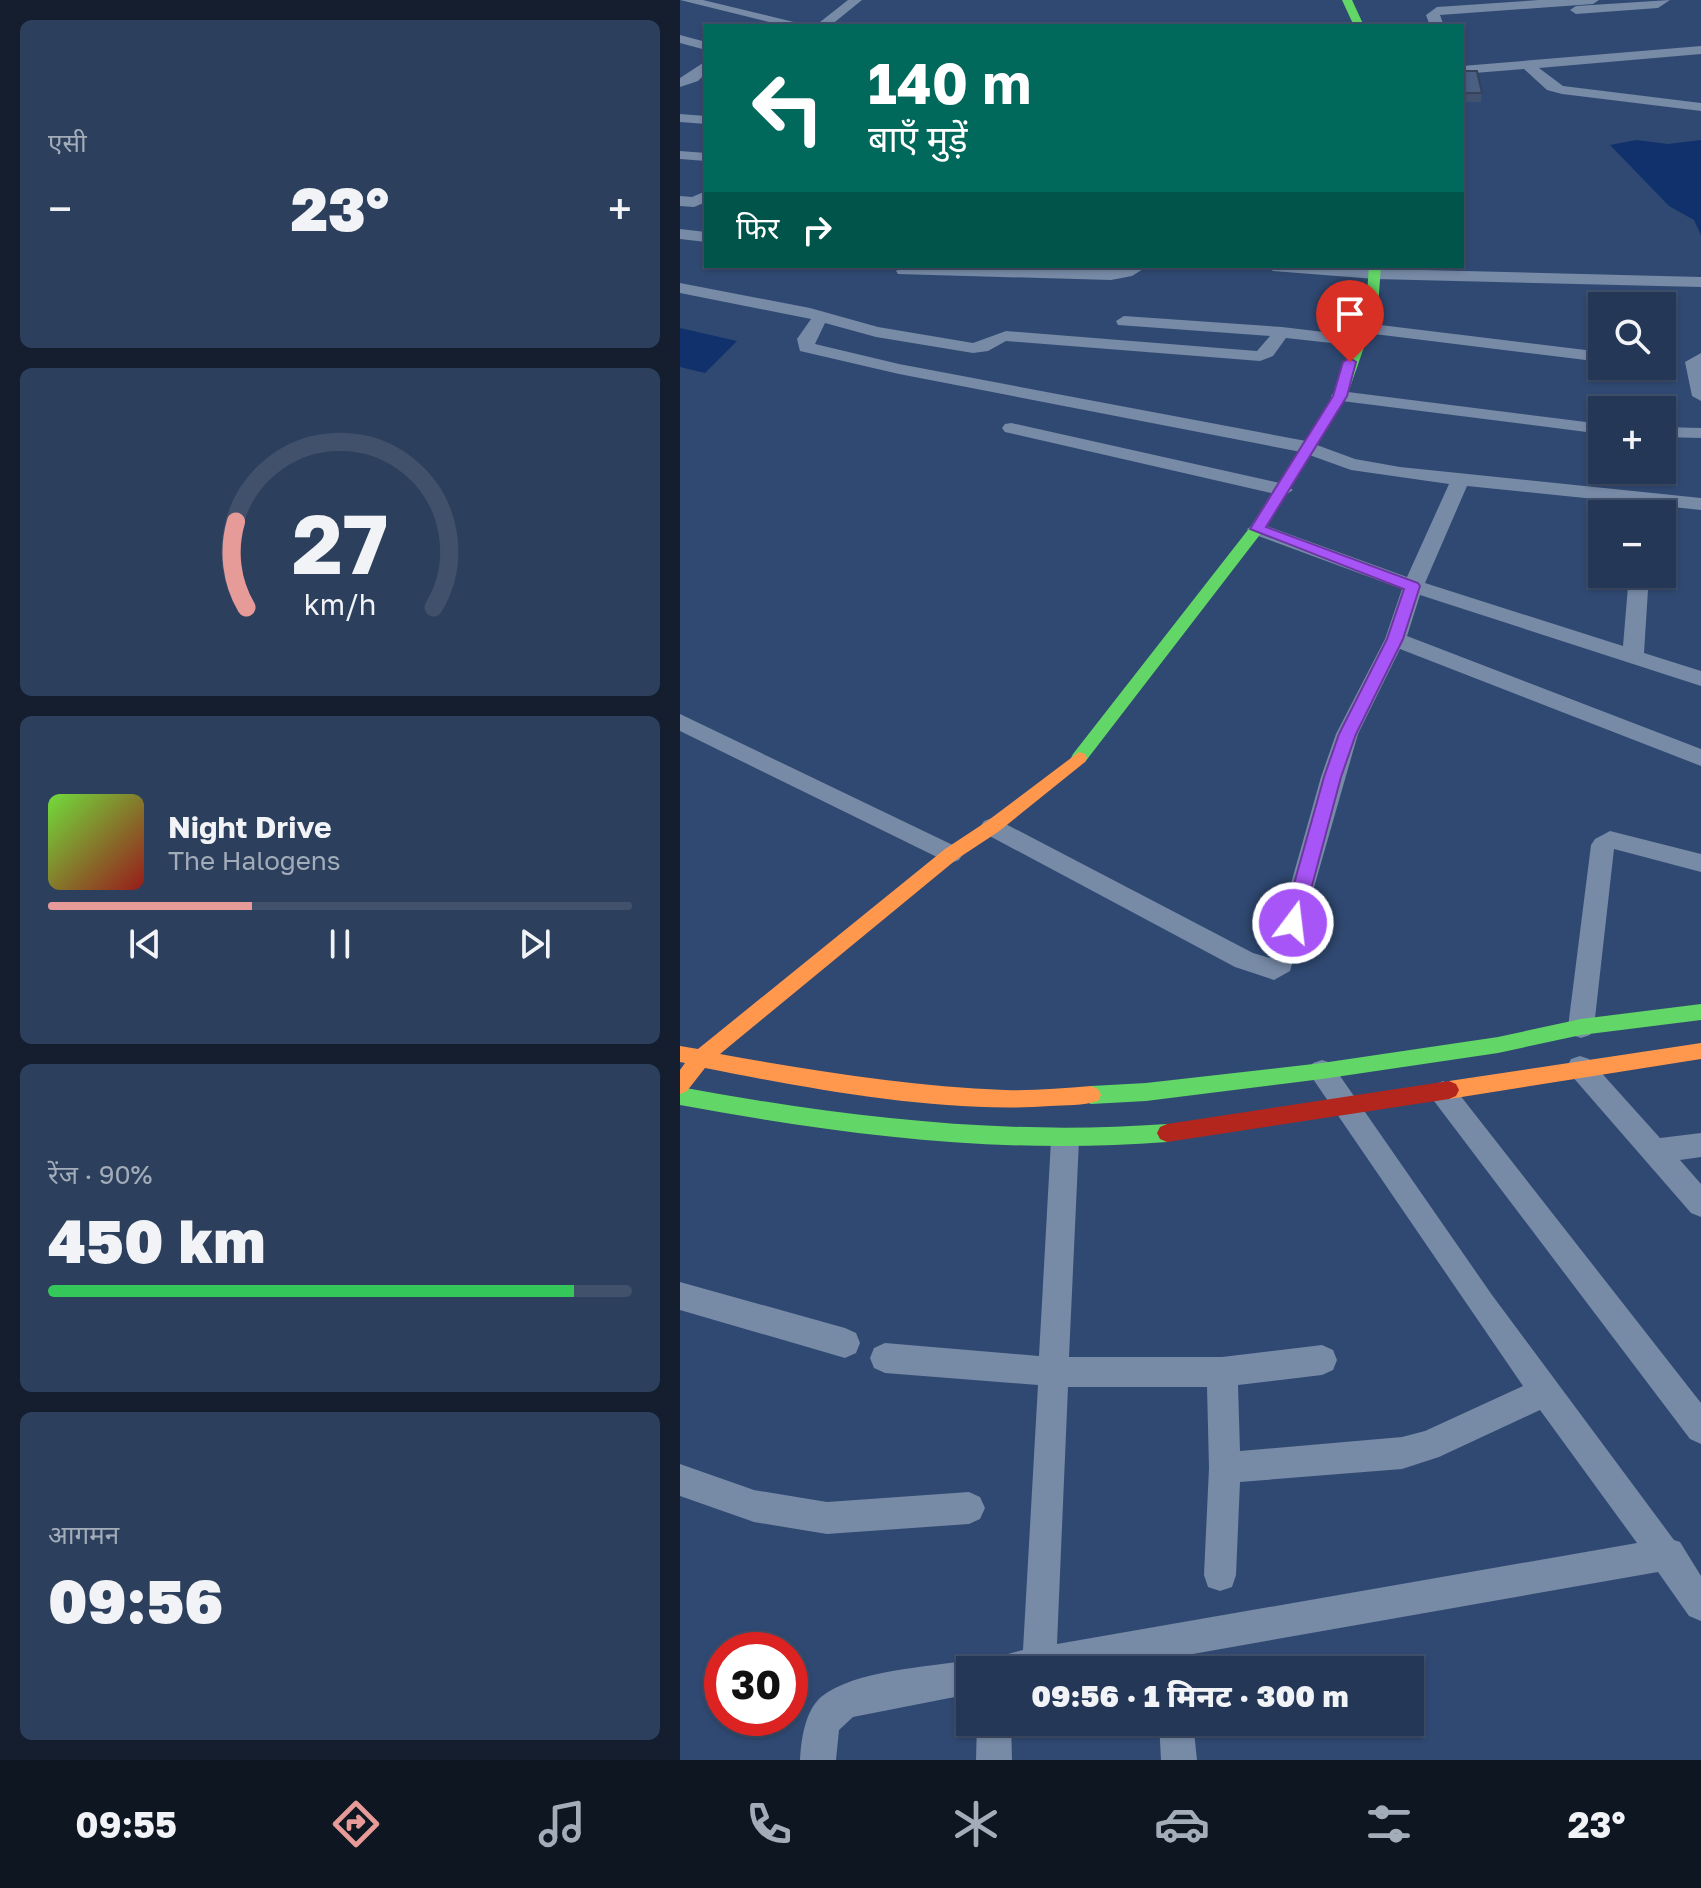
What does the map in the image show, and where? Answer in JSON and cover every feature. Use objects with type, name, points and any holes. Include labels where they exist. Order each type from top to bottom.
[{"type":"main road","points":[[1347,0],[1358,24]]},
{"type":"main road","points":[[680,1085],[700,1059],[951,854],[992,827],[1076,762],[1284,490],[1306,447],[1340,396],[1372,307],[1375,270]]},
{"type":"main road","points":[[680,1054],[890,1089],[1009,1099],[1146,1092],[1322,1071],[1498,1045],[1581,1027],[1701,1012]]},
{"type":"main road","points":[[680,1096],[768,1114],[866,1127],[949,1136],[1065,1140],[1196,1132],[1443,1093],[1580,1067],[1701,1051]]},
{"type":"street","points":[[686,0],[794,24]]},
{"type":"street","points":[[719,7],[731,0]]},
{"type":"street","points":[[825,24],[856,0]]},
{"type":"street","points":[[1436,24],[1432,15],[1437,11],[1593,0]]},
{"type":"street","points":[[1572,11],[1658,4],[1664,0]]},
{"type":"street","points":[[680,39],[704,45]]},
{"type":"street","points":[[1464,70],[1701,50]]},
{"type":"street","points":[[1528,65],[1552,87],[1562,90],[1701,107]]},
{"type":"street","points":[[680,83],[693,78],[704,67]]},
{"type":"street","points":[[680,118],[704,120]]},
{"type":"street","points":[[680,155],[704,157]]},
{"type":"street","points":[[680,234],[704,237]]},
{"type":"street","points":[[904,271],[1111,275],[1136,268]]},
{"type":"street","points":[[1324,268],[1701,282]]},
{"type":"street","points":[[680,288],[821,316],[867,330],[976,348],[1006,336],[1260,356],[1267,352],[1282,332]]},
{"type":"street","points":[[821,316],[805,343],[811,349],[899,369],[1306,447],[1371,469],[1461,478],[1602,500]]},
{"type":"street","points":[[1124,321],[1362,334],[1588,355]]},
{"type":"street","points":[[1701,358],[1694,362],[1701,396]]},
{"type":"street","points":[[1340,396],[1588,428]]},
{"type":"street","points":[[1011,428],[1284,490]]},
{"type":"street","points":[[1676,432],[1701,433]]},
{"type":"street","points":[[992,827],[1244,960],[1274,970],[1281,964],[1332,777],[1347,734],[1395,639],[1413,586],[1461,478]]},
{"type":"street","points":[[1676,505],[1701,504]]},
{"type":"street","points":[[1257,529],[1413,586],[1701,679]]},
{"type":"street","points":[[1633,657],[1638,588]]},
{"type":"street","points":[[1395,639],[1701,758]]},
{"type":"street","points":[[680,722],[951,854]]},
{"type":"street","points":[[1581,1027],[1603,845],[1610,840],[1623,841],[1701,863]]},
{"type":"street","points":[[1580,1067],[1701,1204]]},
{"type":"street","points":[[1322,1071],[1544,1392],[1668,1554],[1701,1604]]},
{"type":"street","points":[[1443,1093],[1701,1428]]},
{"type":"street","points":[[1039,1656],[1056,1372],[1065,1140]]},
{"type":"street","points":[[1655,1151],[1701,1145]]},
{"type":"street","points":[[680,1296],[845,1343]]},
{"type":"street","points":[[885,1358],[1056,1372],[1222,1372],[1322,1360]]},
{"type":"street","points":[[1220,1575],[1225,1468],[1222,1372]]},
{"type":"street","points":[[1225,1468],[1402,1453],[1428,1446],[1544,1392]]},
{"type":"street","points":[[680,1480],[754,1506],[827,1518],[969,1508]]},
{"type":"street","points":[[1175,1656],[1668,1554]]},
{"type":"street","points":[[818,1760],[822,1726],[836,1708],[860,1698],[956,1680]]},
{"type":"street","points":[[994,1736],[994,1760]]},
{"type":"street","points":[[1177,1736],[1179,1760]]},
{"type":"water","points":[[1636,140],[1668,144],[1701,140],[1701,235],[1694,220],[1669,206],[1610,145]]},
{"type":"water","points":[[680,328],[737,341],[705,373],[680,367]]},
{"type":"building","points":[[1464,71],[1477,71],[1482,93],[1464,93]]},
{"type":"traffic: fast","points":[[1347,0],[1358,24]]},
{"type":"traffic: fast","points":[[1079,758],[1257,529],[1340,396],[1372,307],[1375,268]]},
{"type":"traffic: fast","points":[[1091,1095],[1146,1092],[1322,1071],[1498,1045],[1581,1027],[1701,1012]]},
{"type":"traffic: fast","points":[[680,1096],[862,1126],[983,1137],[1106,1138],[1167,1133]]},
{"type":"traffic: slow","points":[[680,1085],[700,1059],[951,854],[992,827],[1079,758]]},
{"type":"traffic: slow","points":[[1449,1090],[1701,1051]]},
{"type":"traffic: slow","points":[[680,1054],[801,1077],[924,1093],[1017,1099],[1091,1095]]},
{"type":"traffic: jam","points":[[1167,1133],[1449,1090]]},
{"type":"route","points":[[1293,923],[1332,777],[1347,734],[1395,639],[1413,586],[1257,529],[1340,396],[1350,362]]}]
